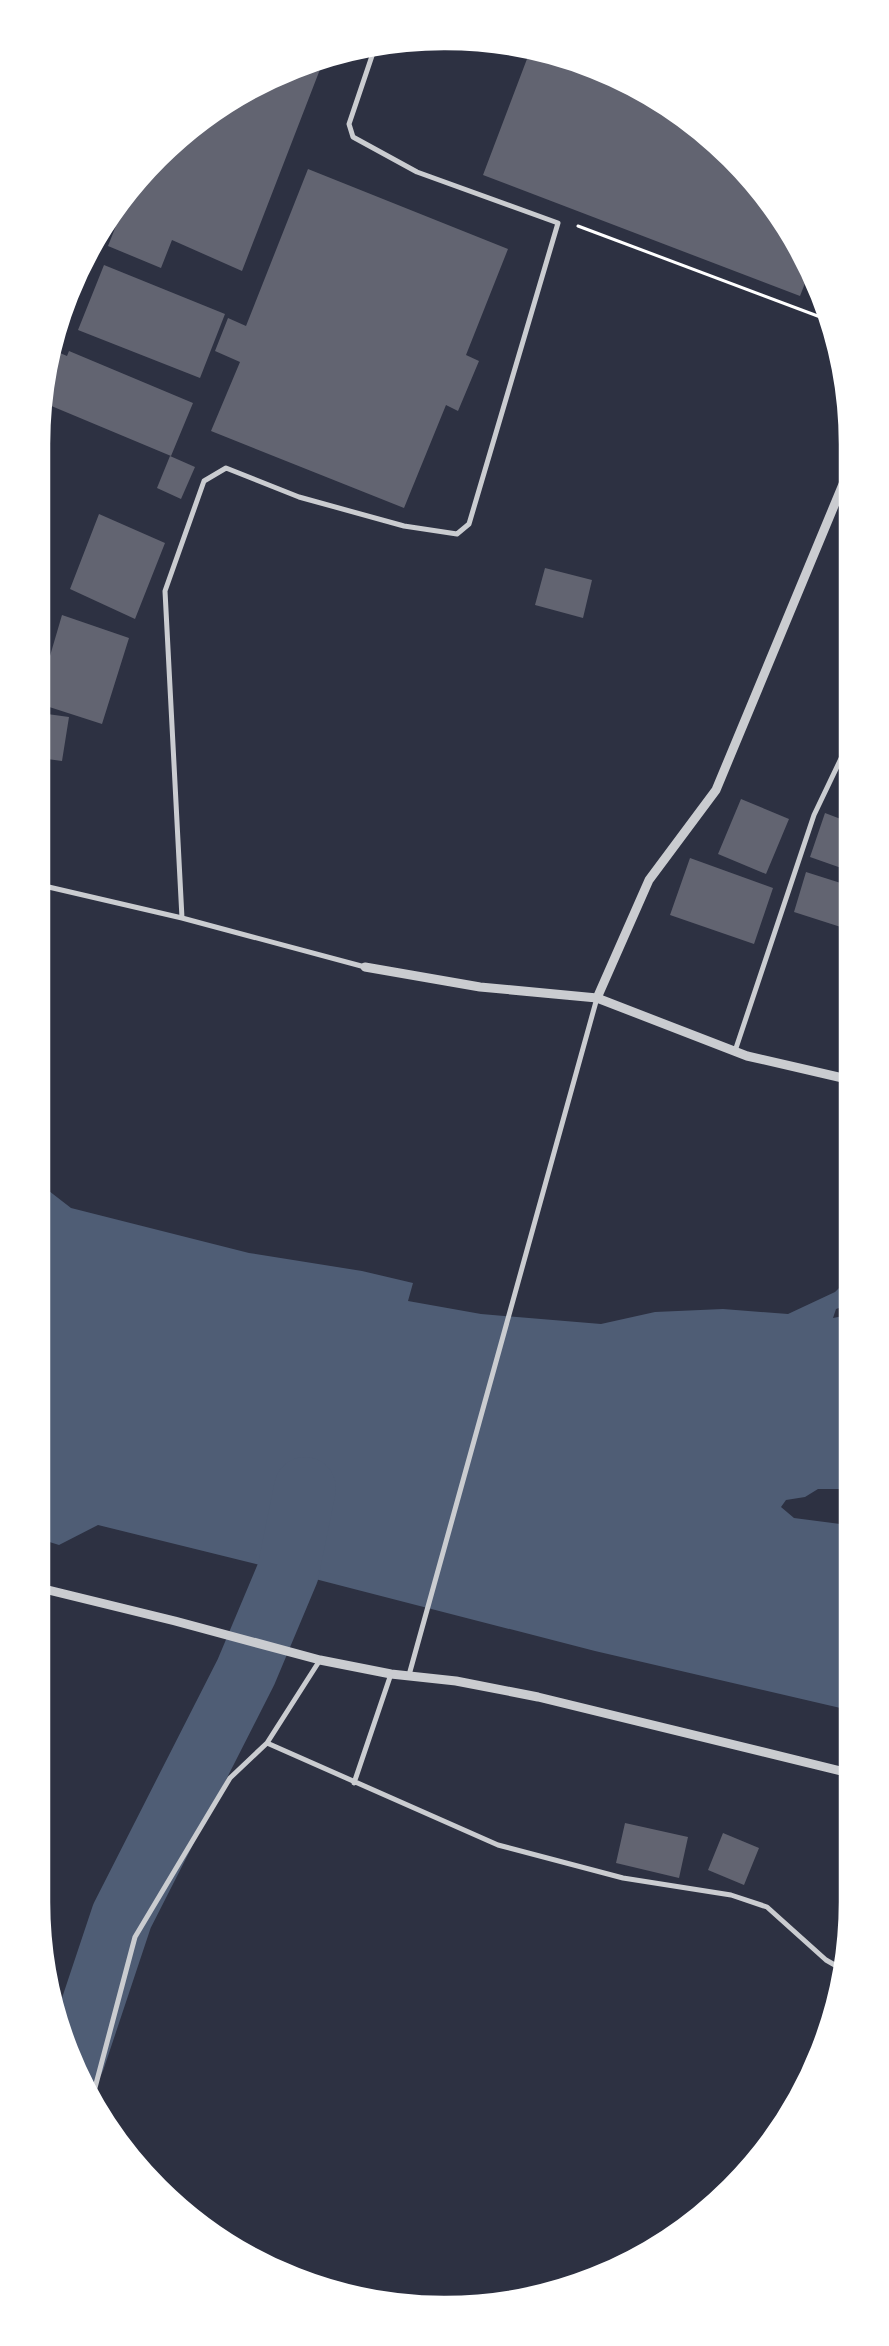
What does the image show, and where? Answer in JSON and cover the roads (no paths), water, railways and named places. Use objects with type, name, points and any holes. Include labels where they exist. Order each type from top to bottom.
[{"type":"street","points":[[182,918],[165,591],[204,481],[226,468],[299,498],[404,526],[456,534],[469,524],[558,223],[417,172],[353,137],[349,124],[372,55]]},
{"type":"street","points":[[409,1675],[597,998],[649,880],[716,790],[840,491]]},
{"type":"street","points":[[735,1052],[814,815],[840,761]]},
{"type":"street","points":[[49,888],[182,918],[365,967],[480,986],[597,998],[747,1056],[840,1076]]},
{"type":"street","points":[[49,1590],[175,1621],[320,1660],[391,1674],[456,1681],[538,1697],[840,1771]]},
{"type":"street","points":[[95,2087],[135,1937],[230,1778],[267,1743],[320,1660]]},
{"type":"street","points":[[354,1783],[391,1674]]},
{"type":"street","points":[[267,1743],[498,1845],[622,1878],[731,1894],[767,1907],[826,1960],[835,1965]]},
{"type":"water","points":[[49,1191],[71,1208],[249,1253],[362,1271],[413,1283],[408,1301],[481,1314],[601,1324],[655,1312],[723,1309],[788,1314],[835,1292],[840,1287],[840,1308],[836,1309],[833,1318],[840,1317],[840,1489],[818,1489],[805,1497],[786,1500],[781,1507],[794,1518],[840,1524],[840,1708],[595,1651],[98,1525],[59,1545],[49,1542]]},
{"type":"waterway","points":[[78,2049],[122,1916],[246,1672],[288,1572],[305,1488]]}]
